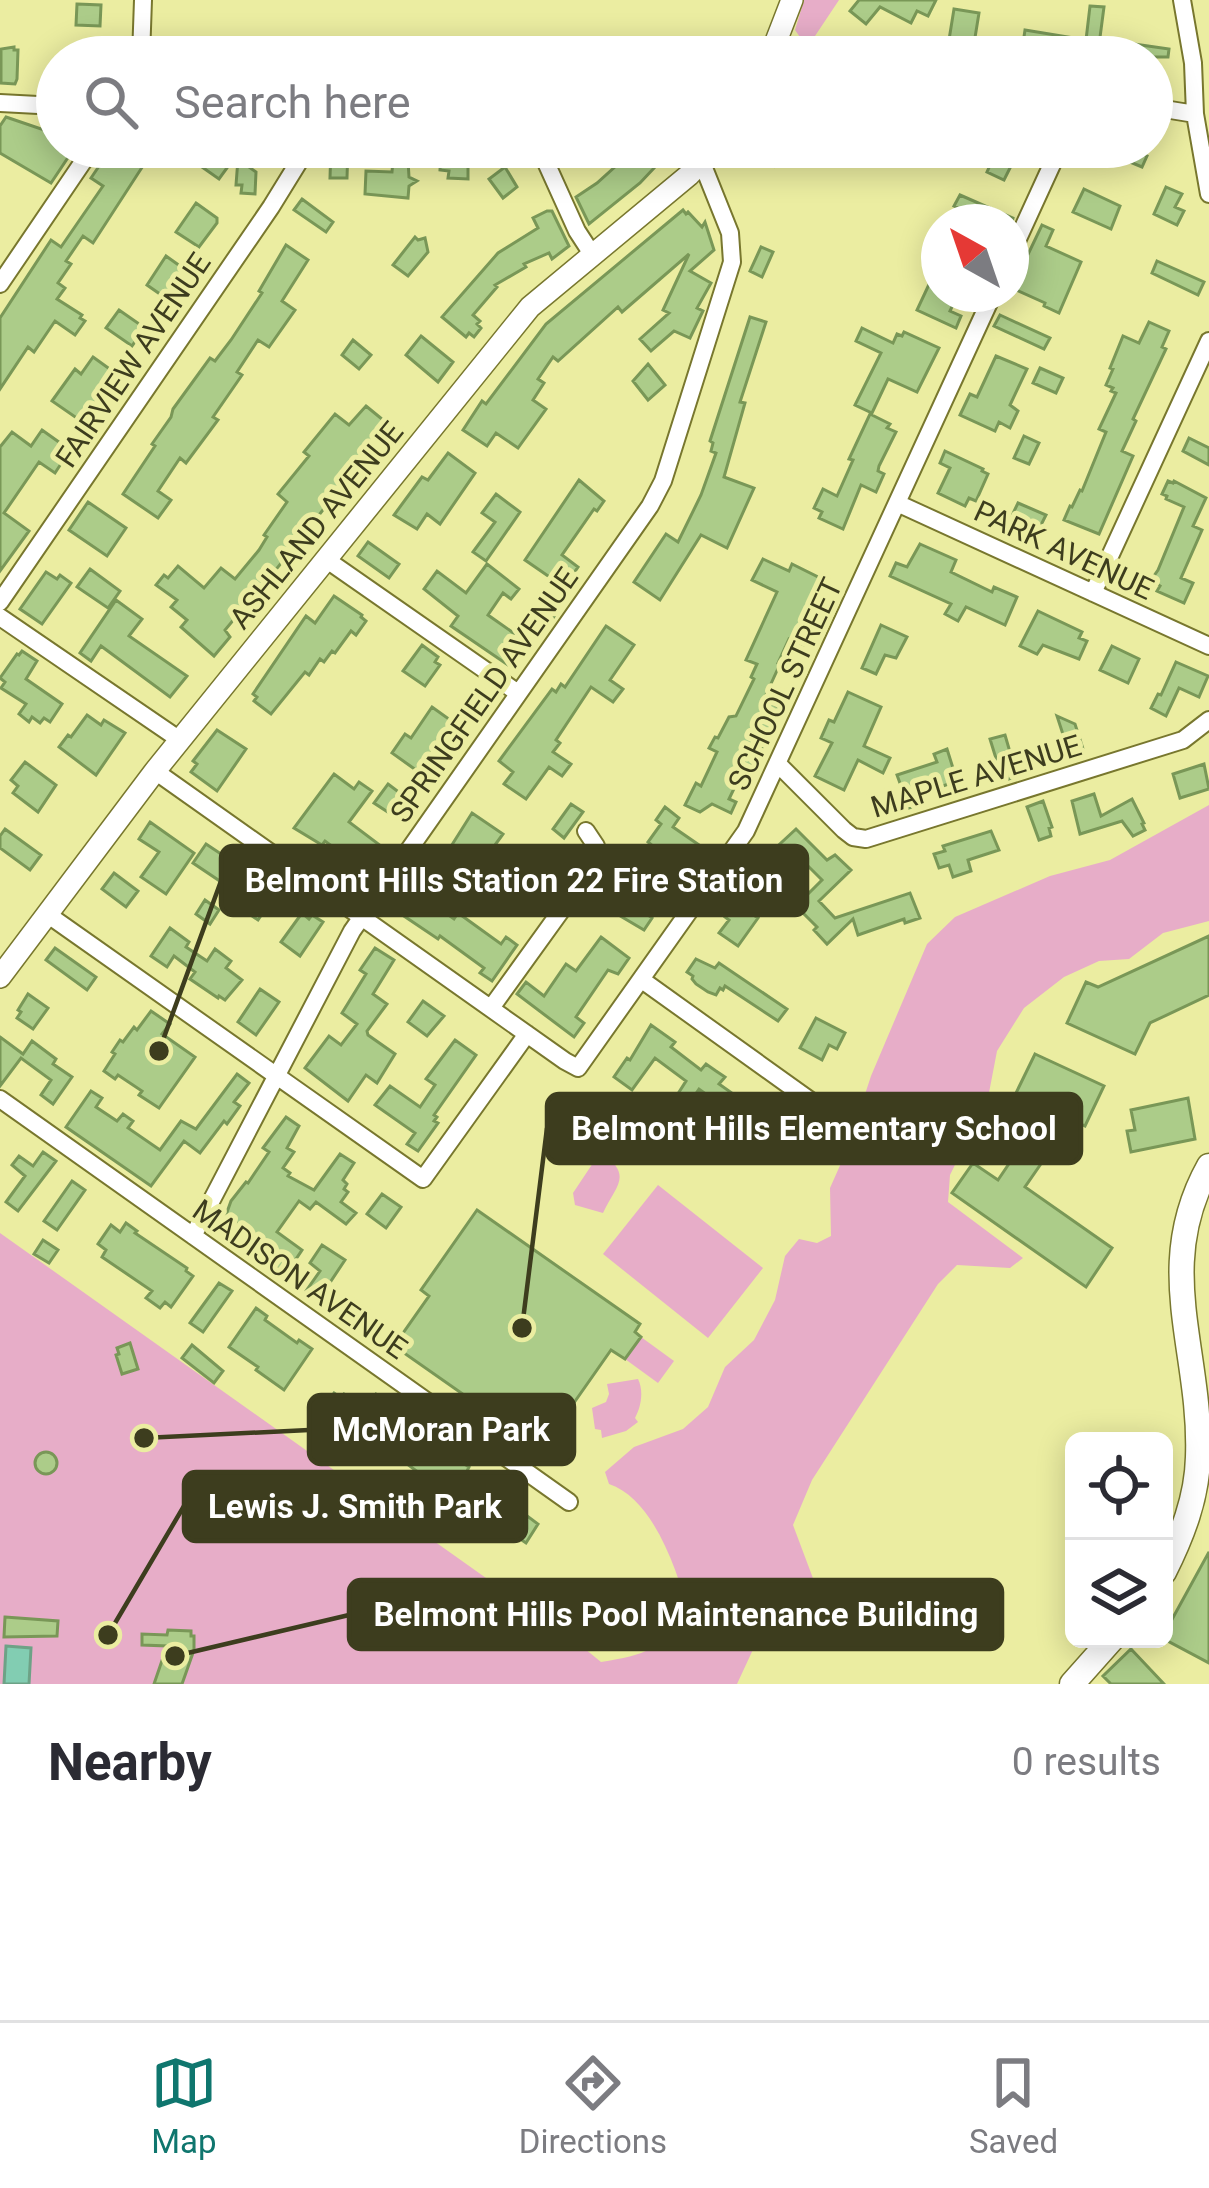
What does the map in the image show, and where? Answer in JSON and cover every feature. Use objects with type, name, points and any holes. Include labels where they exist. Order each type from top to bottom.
[{"type":"main road","points":[[1173,1552],[1187,1521],[1198,1463],[1198,1420],[1180,1267],[1187,1214],[1209,1166]]},
{"type":"main road","points":[[1072,1684],[1104,1648]]},
{"type":"street","points":[[142,36],[143,0]]},
{"type":"street","points":[[778,36],[792,0]]},
{"type":"street","points":[[1181,0],[1209,194]]},
{"type":"street","points":[[0,103],[36,105]]},
{"type":"street","points":[[1173,110],[1195,114]]},
{"type":"street","points":[[0,284],[79,168]]},
{"type":"street","name":"FAIRVIEW AVENUE","points":[[0,602],[295,168]]},
{"type":"street","points":[[548,168],[592,254]]},
{"type":"street","name":"ASHLAND AVENUE","points":[[1,975],[155,771],[530,308],[694,168]]},
{"type":"street","name":"SPRINGFIELD AVENUE","points":[[193,1236],[361,916],[650,506],[668,469],[732,262],[730,233],[712,168]]},
{"type":"street","points":[[1029,215],[1050,168]]},
{"type":"street","name":"SCHOOL STREET","points":[[527,1034],[578,1068],[742,838],[984,312]]},
{"type":"street","points":[[1093,593],[1209,341]]},
{"type":"street","name":"PARK AVENUE","points":[[897,503],[1209,646]]},
{"type":"street","points":[[327,560],[518,693]]},
{"type":"street","points":[[0,617],[180,740]]},
{"type":"street","name":"MAPLE AVENUE","points":[[778,764],[844,830],[866,839],[1183,740],[1209,720]]},
{"type":"street","points":[[47,914],[423,1179],[527,1034],[155,771]]},
{"type":"street","points":[[491,1008],[594,865],[596,846],[586,831]]},
{"type":"street","points":[[642,980],[829,1114]]},
{"type":"street","name":"MADISON AVENUE","points":[[0,1099],[569,1502]]},
{"type":"shaded area","points":[[804,0],[839,0],[815,36],[799,36],[795,30]]},
{"type":"shaded area","points":[[1209,805],[1209,921],[1163,933],[1129,959],[1099,961],[1064,977],[1024,1008],[997,1051],[988,1098],[950,1175],[948,1202],[1023,1258],[1010,1268],[957,1265],[938,1284],[812,1480],[793,1525],[814,1581],[763,1628],[737,1684],[0,1684],[0,1233],[601,1662],[641,1653],[670,1635],[689,1613],[651,1520],[625,1492],[609,1484],[605,1472],[634,1447],[683,1429],[708,1407],[725,1367],[754,1340],[775,1300],[785,1256],[799,1239],[817,1243],[831,1236],[830,1188],[927,944],[955,917],[1050,876],[1110,860]]},
{"type":"shaded area","points":[[601,1151],[619,1174],[603,1213],[575,1205],[573,1193]]},
{"type":"shaded area","points":[[658,1185],[763,1268],[708,1338],[603,1254]]},
{"type":"shaded area","points":[[641,1337],[674,1361],[658,1383],[625,1359]]},
{"type":"shaded area","points":[[638,1379],[638,1422],[602,1438],[601,1430],[595,1429],[592,1408],[606,1402],[607,1384]]},
{"type":"shaded area","points":[[6,1646],[31,1648],[29,1684],[4,1684]]},
{"type":"building","points":[[859,0],[936,0],[928,16],[917,11],[911,23],[880,7],[866,24],[850,11]]},
{"type":"building","points":[[77,4],[101,5],[100,26],[76,25]]},
{"type":"building","points":[[1090,6],[1104,7],[1100,36],[1086,36]]},
{"type":"building","points":[[954,9],[979,13],[975,36],[950,36]]},
{"type":"building","points":[[1025,30],[1062,36],[1024,36]]},
{"type":"building","points":[[1,49],[18,50],[17,79],[15,84],[1,83]]},
{"type":"building","points":[[6,117],[36,127],[36,168],[61,168],[51,183],[0,153],[0,126]]},
{"type":"building","points":[[98,168],[142,168],[93,243],[83,236],[66,261],[71,264],[58,283],[65,288],[57,299],[85,321],[75,335],[55,321],[34,352],[28,347],[0,389],[0,318],[51,240],[61,247],[103,186],[91,178]]},
{"type":"building","points":[[203,168],[227,168],[219,179]]},
{"type":"building","points":[[237,168],[256,172],[255,194],[241,193],[242,185],[236,185]]},
{"type":"building","points":[[330,168],[347,168],[347,178],[330,178]]},
{"type":"building","points":[[392,168],[408,168],[409,177],[417,181],[409,186],[408,198],[365,194],[366,171],[392,172]]},
{"type":"building","points":[[468,168],[468,179],[448,178],[449,171],[440,170]]},
{"type":"building","points":[[506,168],[517,187],[503,198],[489,179]]},
{"type":"building","points":[[614,168],[654,168],[589,224],[576,197]]},
{"type":"building","points":[[989,168],[1010,168],[1004,180],[987,172]]},
{"type":"building","points":[[1166,187],[1182,194],[1175,207],[1184,211],[1177,225],[1154,214]]},
{"type":"building","points":[[1084,189],[1120,206],[1111,229],[1073,212]]},
{"type":"building","points":[[960,195],[981,204],[955,204]]},
{"type":"building","points":[[302,199],[333,222],[326,232],[294,210]]},
{"type":"building","points":[[196,203],[217,218],[199,247],[176,232]]},
{"type":"building","points":[[683,210],[702,227],[705,222],[714,250],[690,271],[711,283],[697,308],[703,311],[690,338],[674,331],[651,351],[640,339],[669,313],[663,310],[689,254],[622,312],[618,307],[558,361],[553,357],[538,379],[544,383],[533,400],[546,409],[518,448],[496,433],[487,446],[463,430],[546,324]]},
{"type":"building","points":[[552,211],[569,246],[552,259],[549,253],[524,264],[526,267],[495,285],[473,315],[481,328],[474,337],[469,333],[466,337],[442,317],[498,253],[538,228],[533,218]]},
{"type":"building","points":[[1042,225],[1053,230],[1046,246],[1081,262],[1059,313],[1029,296],[1029,252]]},
{"type":"building","points":[[415,237],[425,238],[428,252],[408,276],[393,265]]},
{"type":"building","points":[[286,245],[308,260],[282,301],[295,310],[269,347],[258,340],[237,372],[242,375],[213,417],[218,420],[186,463],[180,458],[158,491],[171,500],[158,518],[123,494],[173,409],[210,358],[215,361],[262,293]]},
{"type":"building","points":[[761,247],[773,252],[762,277],[750,271]]},
{"type":"building","points":[[166,256],[187,271],[170,301],[147,285]]},
{"type":"building","points":[[1157,261],[1204,282],[1198,295],[1152,273]]},
{"type":"building","points":[[119,310],[145,328],[132,346],[106,328]]},
{"type":"building","points":[[921,312],[961,316],[956,328]]},
{"type":"building","points":[[1000,315],[1050,338],[1044,349],[994,326]]},
{"type":"building","points":[[750,317],[766,322],[740,402],[745,403],[724,477],[754,488],[727,548],[701,535],[660,600],[634,582],[666,534],[678,542],[701,495],[716,453],[710,441]]},
{"type":"building","points":[[1149,322],[1169,331],[1162,347],[1166,349],[1133,419],[1122,451],[1133,456],[1099,534],[1064,520],[1082,491],[1106,432],[1099,429],[1116,393],[1106,385],[1123,336],[1139,343]]},
{"type":"building","points":[[862,328],[893,343],[904,332],[939,348],[917,392],[888,379],[872,413],[855,405],[881,353],[856,341]]},
{"type":"building","points":[[421,336],[453,362],[438,382],[406,355]]},
{"type":"building","points":[[353,340],[371,355],[359,369],[342,355]]},
{"type":"building","points":[[996,356],[1027,369],[1010,405],[1018,411],[1010,428],[999,422],[995,431],[960,415],[970,394],[977,397]]},
{"type":"building","points":[[93,357],[125,380],[111,399],[102,392],[81,421],[52,401],[75,369],[81,374]]},
{"type":"building","points":[[648,364],[665,385],[648,400],[633,381]]},
{"type":"building","points":[[1040,368],[1063,378],[1056,393],[1033,383]]},
{"type":"building","points":[[366,406],[399,433],[391,443],[383,437],[346,481],[307,530],[313,535],[305,545],[292,560],[287,556],[254,596],[258,599],[249,610],[245,606],[225,630],[230,637],[214,656],[181,627],[187,620],[171,607],[177,600],[156,585],[178,566],[204,588],[221,568],[235,579],[259,550],[287,502],[278,494],[309,456],[304,452],[335,414],[349,425]]},
{"type":"building","points":[[870,414],[896,432],[879,466],[884,474],[876,492],[861,485],[843,529],[819,518],[822,512],[814,508],[823,489],[837,496]]},
{"type":"building","points":[[42,430],[70,450],[55,473],[39,462],[4,513],[29,531],[0,571],[0,447],[12,432],[31,446]]},
{"type":"building","points":[[1024,436],[1039,443],[1029,464],[1014,458]]},
{"type":"building","points":[[1189,438],[1209,448],[1209,465],[1183,451]]},
{"type":"building","points":[[945,451],[988,474],[976,501],[969,498],[965,506],[938,493],[950,468],[940,463]]},
{"type":"building","points":[[448,453],[475,473],[440,524],[427,514],[417,529],[394,515],[422,477],[428,480]]},
{"type":"building","points":[[579,480],[604,501],[562,555],[578,567],[564,587],[525,560]]},
{"type":"building","points":[[1168,481],[1206,498],[1193,526],[1202,530],[1181,578],[1193,583],[1184,603],[1157,591],[1160,586],[1151,580],[1184,507],[1162,494]]},
{"type":"building","points":[[496,494],[520,512],[486,561],[473,552],[495,522],[482,513]]},
{"type":"building","points":[[88,502],[126,528],[107,556],[69,530]]},
{"type":"building","points":[[1018,503],[1046,515],[1036,535],[1022,529],[1020,535],[1006,528]]},
{"type":"building","points":[[368,542],[399,564],[389,578],[358,556]]},
{"type":"building","points":[[920,544],[956,560],[951,572],[992,592],[994,587],[1017,597],[1005,625],[966,607],[958,621],[945,614],[951,604],[890,576],[896,563],[907,567]]},
{"type":"building","points":[[763,559],[789,571],[792,564],[822,579],[801,622],[814,627],[804,645],[789,639],[778,663],[764,699],[780,708],[763,746],[729,799],[736,802],[731,813],[712,804],[700,812],[685,805],[696,783],[701,786],[717,752],[709,748],[715,737],[729,717],[736,716],[754,679],[757,664],[746,660],[777,592],[752,580]]},
{"type":"building","points":[[487,564],[519,589],[511,599],[503,593],[488,615],[525,641],[508,665],[451,626],[458,616],[424,589],[437,571],[466,593]]},
{"type":"building","points":[[90,569],[120,591],[108,608],[77,587]]},
{"type":"building","points":[[46,572],[71,583],[42,624],[20,609]]},
{"type":"building","points":[[334,596],[366,621],[356,635],[351,631],[335,653],[324,662],[320,659],[309,675],[305,672],[271,714],[254,701],[253,694],[306,616],[315,623]]},
{"type":"building","points":[[116,600],[142,619],[129,636],[187,676],[170,697],[101,646],[91,661],[80,653]]},
{"type":"building","points":[[540,605],[555,615],[545,630],[530,620]]},
{"type":"building","points":[[1038,611],[1082,632],[1079,638],[1087,641],[1079,659],[1043,645],[1037,654],[1020,646]]},
{"type":"building","points":[[881,625],[907,637],[896,658],[885,655],[876,674],[862,668]]},
{"type":"building","points":[[606,626],[634,645],[610,680],[623,689],[613,702],[591,687],[556,740],[560,743],[553,752],[571,764],[562,776],[549,767],[526,799],[504,784],[513,772],[499,761],[552,689],[565,687]]},
{"type":"building","points":[[422,645],[438,657],[435,662],[440,665],[425,686],[403,671]]},
{"type":"building","points":[[1112,646],[1139,659],[1128,683],[1100,670]]},
{"type":"building","points":[[22,651],[37,661],[26,679],[62,704],[50,722],[44,718],[40,723],[32,717],[29,722],[19,714],[26,704],[1,688],[5,682],[0,678]]},
{"type":"building","points":[[1176,662],[1208,676],[1199,697],[1179,688],[1166,716],[1151,708]]},
{"type":"building","points":[[848,692],[881,707],[864,746],[890,758],[883,773],[858,760],[844,790],[815,776],[832,743],[821,738]]},
{"type":"building","points":[[432,707],[453,722],[416,770],[392,753],[405,734],[411,738]]},
{"type":"building","points":[[87,715],[125,733],[96,775],[59,747]]},
{"type":"building","points":[[1057,716],[1075,724],[1085,755],[1071,759]]},
{"type":"building","points":[[217,730],[246,749],[217,791],[191,772],[197,764],[193,761]]},
{"type":"building","points":[[1005,735],[1017,776],[1003,781],[990,739]]},
{"type":"building","points":[[947,749],[957,781],[923,793],[924,804],[909,808],[897,775],[937,762],[934,754]]},
{"type":"building","points":[[25,762],[56,785],[38,812],[13,793],[18,786],[11,780]]},
{"type":"building","points":[[1204,764],[1209,789],[1180,798],[1173,774]]},
{"type":"building","points":[[334,774],[354,789],[359,782],[372,791],[349,822],[381,846],[356,882],[338,869],[347,857],[294,828]]},
{"type":"building","points":[[388,784],[408,799],[400,820],[374,803]]},
{"type":"building","points":[[1094,794],[1101,816],[1132,799],[1145,830],[1133,836],[1122,821],[1080,834],[1072,801]]},
{"type":"building","points":[[1043,801],[1052,827],[1051,836],[1039,840],[1027,807]]},
{"type":"building","points":[[571,804],[583,812],[564,838],[553,829]]},
{"type":"building","points":[[665,807],[679,818],[673,827],[699,845],[648,905],[653,908],[648,915],[652,918],[644,930],[617,914],[640,881],[633,877],[654,847],[648,842],[661,824],[656,820]]},
{"type":"building","points":[[472,813],[503,834],[471,878],[443,859]]},
{"type":"building","points":[[150,822],[194,853],[166,894],[141,877],[159,852],[139,839]]},
{"type":"building","points":[[5,829],[41,855],[30,870],[0,848]]},
{"type":"building","points":[[796,829],[827,860],[835,855],[851,870],[819,901],[835,918],[910,893],[920,918],[858,935],[853,919],[827,944],[796,906],[822,880],[802,860],[769,892],[755,877],[772,860],[767,856]]},
{"type":"building","points":[[991,831],[999,850],[968,860],[971,871],[953,877],[949,865],[939,868],[934,854],[945,851],[943,846]]},
{"type":"building","points":[[206,844],[233,862],[236,857],[273,883],[270,887],[277,892],[258,920],[239,907],[245,898],[193,863]]},
{"type":"building","points":[[114,873],[138,891],[126,907],[102,889]]},
{"type":"building","points":[[410,888],[454,919],[458,913],[501,944],[506,937],[517,945],[492,981],[480,973],[484,968],[395,910]]},
{"type":"building","points":[[205,900],[219,910],[210,924],[196,914]]},
{"type":"building","points":[[735,903],[758,918],[738,946],[719,933]]},
{"type":"building","points":[[302,913],[323,922],[300,956],[281,942]]},
{"type":"building","points":[[170,928],[207,961],[215,949],[231,961],[226,968],[242,980],[225,1000],[190,979],[195,972],[174,956],[167,967],[151,956]]},
{"type":"building","points":[[1209,936],[1209,995],[1150,1023],[1135,1054],[1067,1023],[1086,982],[1098,987]]},
{"type":"building","points":[[601,937],[629,958],[618,974],[608,970],[576,1017],[584,1023],[574,1037],[517,994],[526,982],[544,996],[566,964],[576,971]]},
{"type":"building","points":[[55,948],[96,977],[87,990],[46,960]]},
{"type":"building","points":[[375,948],[394,960],[373,994],[387,1004],[367,1031],[395,1054],[377,1083],[366,1075],[348,1101],[305,1068],[329,1036],[341,1045],[357,1024],[342,1013],[366,974],[360,970]]},
{"type":"building","points":[[696,959],[715,968],[719,963],[787,1009],[778,1021],[725,986],[716,995],[708,992],[687,972]]},
{"type":"building","points":[[260,989],[279,1002],[256,1035],[238,1022]]},
{"type":"building","points":[[28,994],[48,1008],[33,1029],[17,1018]]},
{"type":"building","points":[[423,1001],[444,1016],[427,1036],[408,1022]]},
{"type":"building","points":[[151,1011],[170,1024],[162,1034],[195,1057],[159,1108],[139,1095],[142,1091],[104,1071],[120,1040],[134,1027],[137,1030]]},
{"type":"building","points":[[816,1018],[845,1033],[837,1049],[829,1045],[822,1060],[800,1048]]},
{"type":"building","points":[[651,1025],[675,1042],[671,1047],[701,1070],[706,1064],[725,1077],[719,1084],[787,1132],[776,1147],[755,1132],[750,1139],[737,1130],[715,1112],[721,1105],[699,1089],[673,1127],[684,1135],[672,1151],[651,1136],[686,1081],[655,1058],[632,1090],[614,1077]]},
{"type":"building","points":[[0,1037],[23,1054],[32,1041],[72,1077],[53,1104],[41,1095],[51,1080],[21,1058],[0,1086]]},
{"type":"building","points":[[455,1040],[476,1055],[434,1115],[438,1123],[418,1151],[407,1144],[415,1133],[375,1105],[390,1086],[420,1107],[435,1085],[426,1079]]},
{"type":"building","points":[[1035,1054],[1104,1086],[1085,1126],[1016,1093]]},
{"type":"building","points":[[237,1074],[249,1083],[234,1102],[240,1106],[227,1124],[224,1121],[200,1153],[184,1141],[151,1186],[66,1127],[91,1091],[102,1098],[96,1107],[117,1121],[123,1114],[133,1121],[128,1128],[160,1150],[181,1121],[196,1129]]},
{"type":"building","points":[[1188,1098],[1195,1139],[1131,1152],[1127,1131],[1135,1130],[1131,1110]]},
{"type":"building","points":[[286,1117],[299,1126],[287,1148],[294,1152],[283,1168],[288,1176],[314,1190],[340,1154],[354,1163],[343,1180],[348,1192],[341,1202],[356,1213],[346,1224],[316,1202],[310,1209],[299,1201],[277,1232],[302,1250],[286,1274],[236,1240],[244,1228],[226,1215],[231,1201],[269,1152],[263,1148]]},
{"type":"building","points":[[1023,1143],[1045,1158],[1025,1187],[1112,1248],[1086,1287],[952,1193],[973,1163],[998,1180]]},
{"type":"building","points":[[43,1152],[56,1161],[18,1211],[6,1202],[25,1176],[12,1165],[19,1156],[33,1166]]},
{"type":"building","points":[[72,1181],[85,1190],[57,1230],[44,1221]]},
{"type":"building","points":[[382,1194],[401,1207],[386,1228],[367,1214]]},
{"type":"building","points":[[477,1210],[640,1324],[635,1332],[641,1337],[625,1359],[611,1350],[564,1417],[549,1407],[527,1439],[394,1346],[429,1296],[421,1290]]},
{"type":"building","points":[[126,1223],[193,1276],[171,1307],[165,1302],[160,1308],[146,1298],[152,1291],[102,1257],[106,1250],[98,1244],[111,1225],[120,1232]]},
{"type":"building","points":[[43,1240],[58,1250],[49,1263],[34,1254]]},
{"type":"building","points":[[322,1245],[345,1260],[319,1299],[306,1291],[320,1271],[310,1263]]},
{"type":"building","points":[[219,1283],[232,1291],[203,1332],[190,1323]]},
{"type":"building","points":[[256,1308],[267,1316],[265,1320],[312,1349],[284,1390],[229,1347]]},
{"type":"building","points":[[130,1343],[138,1369],[122,1374],[117,1348]]},
{"type":"building","points":[[192,1345],[223,1371],[214,1383],[182,1358]]},
{"type":"building","points":[[334,1393],[366,1409],[376,1394],[397,1409],[374,1441],[342,1419],[337,1427],[315,1420]]},
{"type":"building","points":[[415,1436],[469,1467],[467,1471],[538,1524],[526,1543],[484,1514],[476,1526],[440,1502],[429,1518],[418,1510],[433,1488],[407,1464],[411,1459],[403,1453]]},
{"type":"building","points":[[46,1452],[57,1463],[46,1474],[35,1463]]},
{"type":"building","points":[[1209,1552],[1209,1663],[1173,1644],[1173,1618]]},
{"type":"building","points":[[5,1617],[58,1621],[57,1636],[4,1637]]},
{"type":"building","points":[[168,1630],[191,1631],[194,1650],[182,1684],[154,1684],[167,1646],[142,1645],[142,1634],[167,1635]]},
{"type":"building","points":[[1131,1649],[1164,1684],[1111,1684],[1103,1676]]},
{"type":"place","name":"Belmont Hills Station 22 Fire Station","points":[[159,1051]]},
{"type":"place","name":"Belmont Hills Elementary School","points":[[522,1328]]},
{"type":"place","name":"McMoran Park","points":[[144,1438]]},
{"type":"place","name":"Lewis J. Smith Park","points":[[108,1635]]},
{"type":"place","name":"Belmont Hills Pool Maintenance Building","points":[[175,1656]]}]
